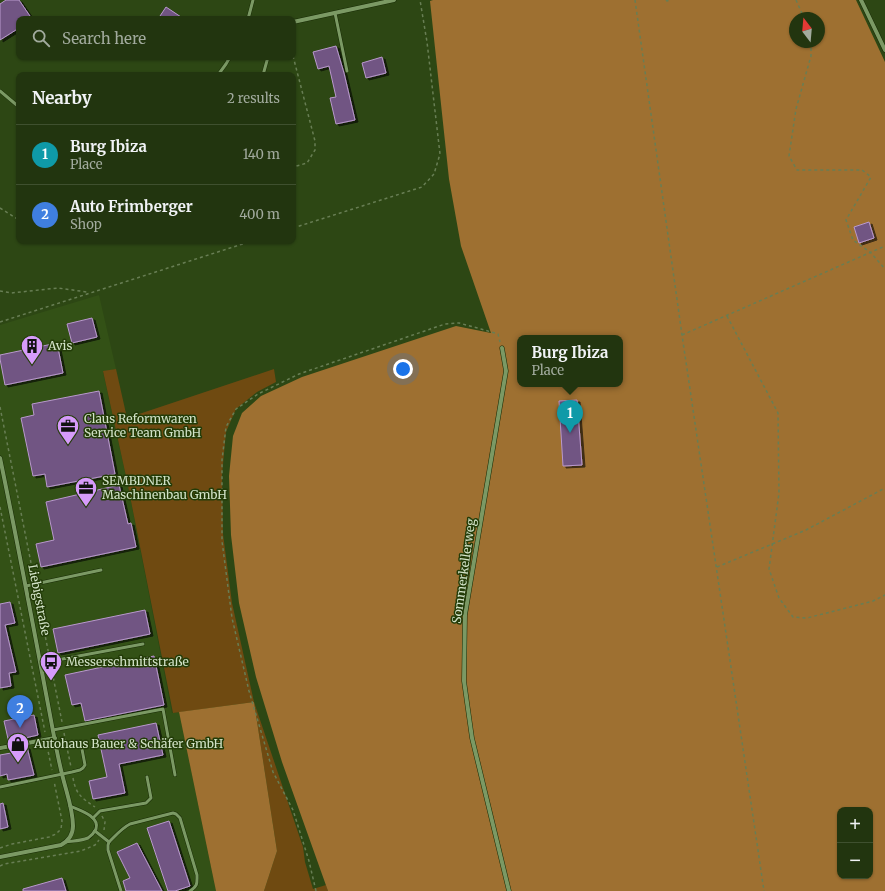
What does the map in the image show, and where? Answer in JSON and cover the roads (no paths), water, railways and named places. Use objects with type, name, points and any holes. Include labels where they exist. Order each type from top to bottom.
[{"type":"street","points":[[296,21],[392,0]]},
{"type":"street","points":[[861,0],[885,50]]},
{"type":"street","name":"Sommerkellerweg","points":[[502,348],[506,371],[465,616],[464,681],[472,738],[509,891]]},
{"type":"street","name":"Liebigstraße","points":[[0,458],[53,730],[70,806],[73,827],[72,833],[66,842]]},
{"type":"street","points":[[0,748],[55,738]]},
{"type":"street","points":[[0,857],[61,845],[66,842]]},
{"type":"lane","points":[[249,16],[253,0]]},
{"type":"lane","points":[[335,13],[348,71]]},
{"type":"lane","points":[[220,72],[228,60]]},
{"type":"lane","points":[[264,72],[267,60]]},
{"type":"lane","points":[[0,91],[16,104]]},
{"type":"lane","points":[[26,586],[101,570]]},
{"type":"lane","points":[[41,663],[143,644]]},
{"type":"lane","points":[[53,730],[164,709],[175,775]]},
{"type":"lane","points":[[0,787],[80,770],[85,765],[81,744]]},
{"type":"lane","points":[[93,818],[100,811],[146,803],[151,798],[147,777]]},
{"type":"lane","points":[[66,842],[88,838],[95,831],[96,827],[93,818],[70,806]]},
{"type":"lane","points":[[120,891],[108,850],[109,842],[130,824],[173,814],[176,814],[180,818],[197,875],[197,884],[190,891]]},
{"type":"lane","points":[[95,831],[109,842]]},
{"type":"place","name":"Avis","points":[[32,366]]},
{"type":"place","name":"Burg Ibiza","points":[[570,433]]},
{"type":"place","name":"Claus Reformwaren Service Team GmbH","points":[[68,446]]},
{"type":"place","name":"SEMBDNER Maschinenbau GmbH","points":[[86,508]]},
{"type":"place","name":"Messerschmittstraße","points":[[51,682]]},
{"type":"place","name":"Auto Frimberger","points":[[20,728]]},
{"type":"place","name":"Autohaus Bauer & Schäfer GmbH","points":[[18,764]]}]
